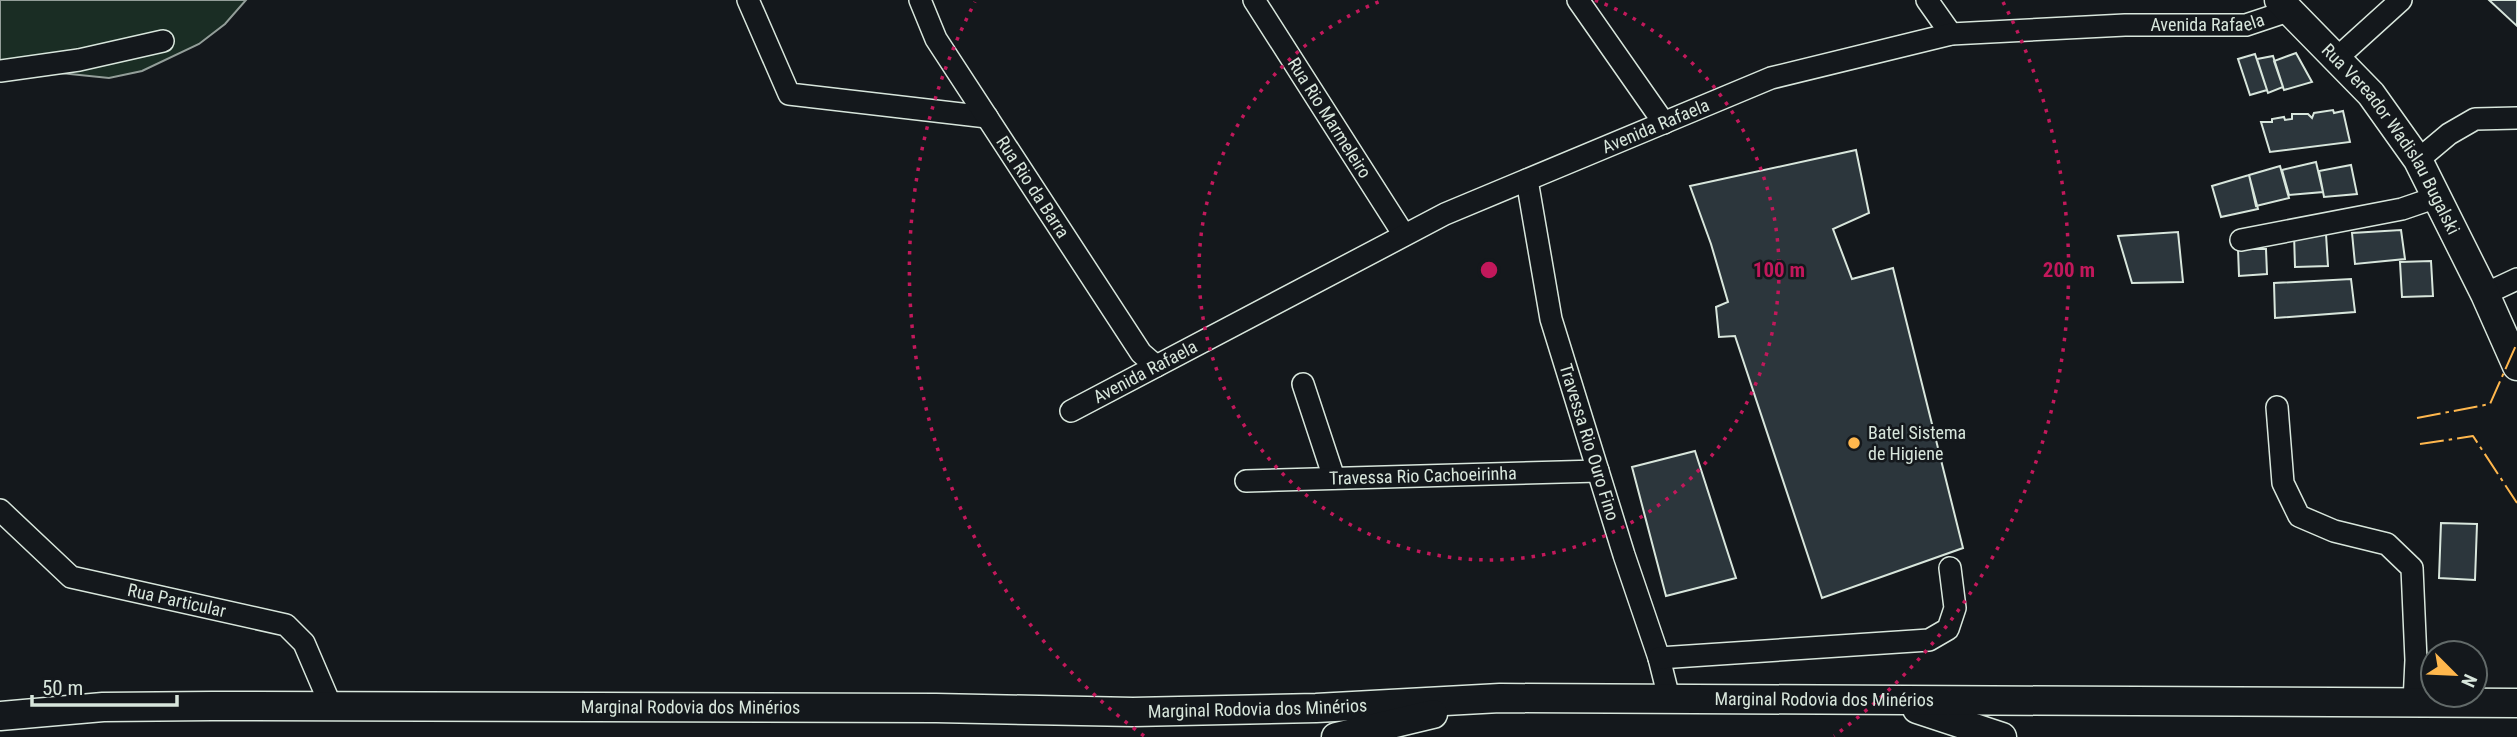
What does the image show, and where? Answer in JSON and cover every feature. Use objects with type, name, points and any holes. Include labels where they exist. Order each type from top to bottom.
[{"type":"main road","name":"Rua Vereador Wadislau Bugalski","points":[[2285,5],[2371,94],[2418,160],[2517,366]]},
{"type":"main road","name":"Marginal Rodovia dos Minérios","points":[[0,716],[103,707],[331,706],[936,708],[1133,712],[1316,708],[1500,698],[2517,703]]},
{"type":"main road","points":[[1336,737],[1500,698]]},
{"type":"main road","points":[[1894,701],[2002,737]]},
{"type":"street","points":[[748,0],[789,94],[987,117]]},
{"type":"street","name":"Rua Rio da Barra","points":[[920,0],[936,39],[1141,353],[1156,366]]},
{"type":"street","name":"Rua Rio Marmeleiro","points":[[1254,0],[1404,236]]},
{"type":"street","points":[[1578,0],[1664,122]]},
{"type":"street","points":[[1927,0],[1951,34]]},
{"type":"street","points":[[2337,58],[2401,0]]},
{"type":"street","name":"Avenida Rafaela","points":[[1071,411],[1445,214],[1771,78],[1951,34],[2125,25],[2246,25],[2285,5]]},
{"type":"street","points":[[0,71],[79,61],[163,41]]},
{"type":"street","points":[[2418,160],[2449,134],[2474,119],[2517,118]]},
{"type":"street","name":"Travessa Rio Ouro Fino","points":[[1527,180],[1551,319],[1659,658],[1669,698]]},
{"type":"street","points":[[2241,240],[2402,209],[2437,197]]},
{"type":"street","points":[[2484,294],[2517,279]]},
{"type":"street","points":[[1303,384],[1334,478]]},
{"type":"street","points":[[2277,407],[2283,483],[2300,516],[2334,531],[2387,544],[2412,568],[2416,660],[2414,703]]},
{"type":"street","name":"Travessa Rio Cachoeirinha","points":[[1246,481],[1598,471]]},
{"type":"street","name":"Rua Particular","points":[[0,510],[71,577],[286,625],[304,643],[331,706]]},
{"type":"street","points":[[1659,658],[1929,640],[1948,629],[1955,608],[1950,568]]},
{"type":"green space","points":[[0,0],[246,0],[225,24],[199,44],[142,71],[109,78],[0,71]]},
{"type":"building","points":[[2489,0],[2517,0],[2517,26]]},
{"type":"building","points":[[2296,53],[2312,82],[2284,90],[2274,61]]},
{"type":"building","points":[[2255,54],[2267,90],[2250,95],[2238,59]]},
{"type":"building","points":[[2273,56],[2283,87],[2268,93],[2257,59]]},
{"type":"building","points":[[2333,110],[2334,113],[2343,111],[2350,142],[2270,152],[2261,122],[2272,122],[2272,119],[2284,117],[2285,120],[2292,119],[2292,114],[2308,114],[2312,118],[2314,113]]},
{"type":"building","name":"Batel Sistema de Higiene","points":[[1856,150],[1869,213],[1833,229],[1852,279],[1893,268],[1963,548],[1822,598],[1735,336],[1719,337],[1716,307],[1728,302],[1690,186]]},
{"type":"building","points":[[2316,162],[2323,192],[2289,195],[2282,170]]},
{"type":"building","points":[[2351,165],[2357,194],[2324,197],[2319,171]]},
{"type":"building","points":[[2280,166],[2289,198],[2256,206],[2249,175]]},
{"type":"building","points":[[2249,175],[2258,209],[2221,217],[2212,186]]},
{"type":"building","points":[[2401,230],[2405,259],[2355,264],[2352,233]]},
{"type":"building","points":[[2178,232],[2183,282],[2132,283],[2118,236]]},
{"type":"building","points":[[2294,234],[2326,234],[2328,266],[2295,267]]},
{"type":"building","points":[[2238,249],[2266,249],[2267,274],[2239,276]]},
{"type":"building","points":[[2431,261],[2433,296],[2402,297],[2400,262]]},
{"type":"building","points":[[2351,279],[2355,312],[2275,318],[2274,283]]},
{"type":"building","points":[[1695,451],[1736,578],[1666,596],[1632,467]]},
{"type":"building","points":[[2441,523],[2477,524],[2475,580],[2439,578]]},
{"type":"power","points":[[2417,418],[2490,404],[2517,343]]},
{"type":"power","points":[[2420,444],[2473,436],[2517,503]]},
{"type":"place","name":"Batel Sistema de Higiene","points":[[1854,443]]}]
